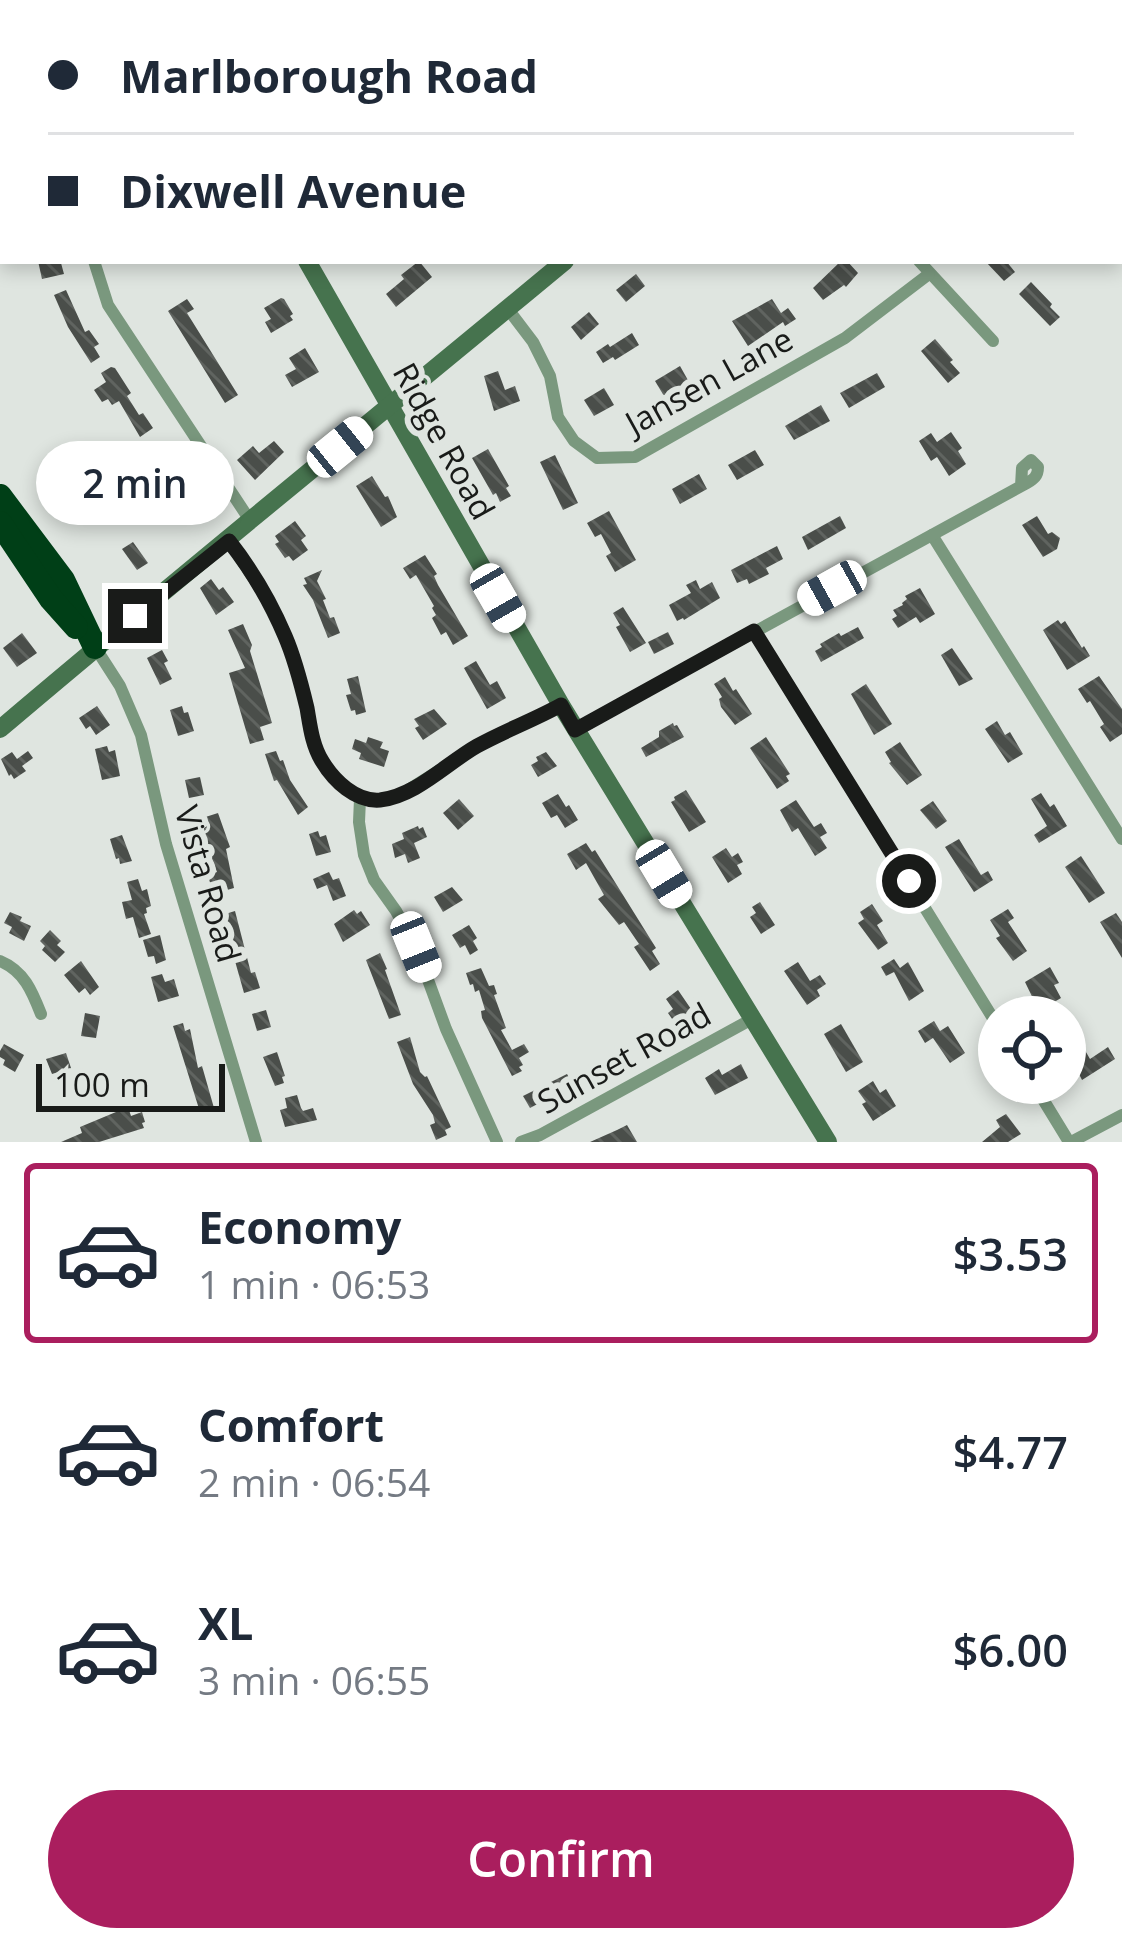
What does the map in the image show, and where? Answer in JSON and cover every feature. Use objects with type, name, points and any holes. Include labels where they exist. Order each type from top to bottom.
[{"type":"highway","points":[[0,496],[63,580],[95,647]]},
{"type":"highway","points":[[0,523],[51,599],[95,647]]},
{"type":"main road","name":"Ridge Road","points":[[309,264],[575,730],[828,1142]]},
{"type":"main road","points":[[0,729],[561,264]]},
{"type":"street","points":[[95,264],[108,305],[251,522]]},
{"type":"street","points":[[921,264],[992,341]]},
{"type":"street","name":"Jansen Lane","points":[[508,309],[533,342],[550,376],[557,417],[574,441],[597,458],[635,457],[845,338],[929,274]]},
{"type":"street","points":[[575,730],[1021,486]]},
{"type":"street","points":[[932,535],[1122,839]]},
{"type":"street","points":[[229,541],[285,635],[321,760],[360,799],[400,795],[478,746],[561,705]]},
{"type":"street","points":[[754,631],[979,996]]},
{"type":"street","name":"Vista Road","points":[[95,647],[120,686],[141,735],[166,844],[256,1142]]},
{"type":"street","points":[[360,799],[359,822],[369,867],[416,947],[446,1029],[497,1142]]},
{"type":"street","points":[[0,961],[23,976],[41,1014]]},
{"type":"street","name":"Sunset Road","points":[[521,1142],[540,1136],[752,1019]]},
{"type":"street","points":[[1052,1104],[1085,1139],[1122,1115]]},
{"type":"building","points":[[39,264],[61,264],[64,274],[42,279]]},
{"type":"building","points":[[421,264],[432,277],[396,307],[386,294],[404,279],[401,275]]},
{"type":"building","points":[[838,264],[850,264],[858,273],[846,287],[823,300],[813,288]]},
{"type":"building","points":[[988,264],[1008,264],[1015,272],[1004,281]]},
{"type":"building","points":[[636,274],[645,286],[626,302],[616,290]]},
{"type":"building","points":[[1031,282],[1060,317],[1050,326],[1019,294]]},
{"type":"building","points":[[66,290],[85,332],[89,330],[99,344],[94,347],[100,357],[91,363],[54,295]]},
{"type":"building","points":[[281,298],[293,320],[271,333],[265,322],[271,319],[264,308]]},
{"type":"building","points":[[187,299],[194,309],[187,313],[238,395],[225,403],[168,311]]},
{"type":"building","points":[[772,299],[781,313],[788,308],[796,319],[785,326],[783,322],[748,346],[732,321]]},
{"type":"building","points":[[589,312],[599,324],[581,340],[571,327]]},
{"type":"building","points":[[632,333],[639,345],[603,363],[596,352]]},
{"type":"building","points":[[935,339],[960,373],[948,383],[921,351]]},
{"type":"building","points":[[305,348],[319,372],[292,387],[285,375],[296,369],[289,358]]},
{"type":"building","points":[[680,366],[689,382],[664,396],[655,381]]},
{"type":"building","points":[[111,367],[131,393],[127,396],[139,415],[143,413],[153,428],[140,437],[119,401],[102,402],[94,390],[106,382],[101,373]]},
{"type":"building","points":[[498,371],[505,390],[515,386],[520,401],[494,411],[484,376]]},
{"type":"building","points":[[877,373],[885,387],[849,408],[840,393]]},
{"type":"building","points":[[604,388],[614,405],[594,416],[584,400]]},
{"type":"building","points":[[821,405],[830,421],[794,440],[785,426]]},
{"type":"building","points":[[951,432],[966,464],[949,476],[937,457],[931,461],[919,441],[931,433],[937,442]]},
{"type":"building","points":[[274,441],[284,452],[255,480],[237,460],[253,446],[259,453]]},
{"type":"building","points":[[157,442],[170,452],[162,462],[177,473],[166,488],[146,472],[155,460],[147,454]]},
{"type":"building","points":[[488,449],[509,486],[511,496],[500,502],[472,458]]},
{"type":"building","points":[[755,450],[764,465],[737,480],[728,465]]},
{"type":"building","points":[[555,455],[578,503],[563,510],[540,462]]},
{"type":"building","points":[[78,462],[89,478],[68,492],[57,476]]},
{"type":"building","points":[[699,474],[707,489],[680,504],[672,489]]},
{"type":"building","points":[[372,476],[397,517],[381,527],[356,486]]},
{"type":"building","points":[[202,492],[215,508],[200,521],[187,504]]},
{"type":"building","points":[[609,511],[636,560],[615,572],[601,534],[595,537],[587,523]]},
{"type":"building","points":[[840,516],[846,528],[808,550],[802,537]]},
{"type":"building","points":[[1037,516],[1048,534],[1060,538],[1057,549],[1043,557],[1022,525]]},
{"type":"building","points":[[295,521],[306,536],[301,540],[308,550],[293,561],[285,558],[275,536]]},
{"type":"building","points":[[133,542],[148,563],[137,570],[122,549]]},
{"type":"building","points":[[777,546],[783,559],[766,568],[769,574],[749,584],[747,579],[737,583],[731,570]]},
{"type":"building","points":[[425,555],[468,636],[453,645],[432,618],[434,606],[416,575],[410,579],[403,568]]},
{"type":"building","points":[[322,570],[317,581],[340,633],[328,638],[303,585],[307,584],[304,578]]},
{"type":"building","points":[[211,579],[234,602],[216,615],[200,588]]},
{"type":"building","points":[[696,580],[700,589],[712,582],[720,598],[677,621],[669,605],[691,593],[686,585]]},
{"type":"building","points":[[920,588],[935,614],[920,623],[916,617],[898,628],[893,610]]},
{"type":"building","points":[[623,607],[646,643],[630,652],[613,613]]},
{"type":"building","points":[[1065,621],[1090,656],[1067,670],[1043,630]]},
{"type":"building","points":[[243,624],[272,723],[260,727],[264,740],[250,744],[229,673],[245,668],[228,630]]},
{"type":"building","points":[[858,627],[864,638],[821,662],[815,651],[820,644]]},
{"type":"building","points":[[668,632],[674,644],[654,654],[648,642]]},
{"type":"building","points":[[22,633],[37,653],[17,667],[3,648]]},
{"type":"building","points":[[952,648],[973,679],[959,686],[941,655]]},
{"type":"building","points":[[162,650],[172,679],[160,685],[147,658]]},
{"type":"building","points":[[476,661],[490,685],[497,681],[506,698],[487,709],[464,668]]},
{"type":"building","points":[[358,676],[366,712],[356,715],[346,695],[351,694],[347,679]]},
{"type":"building","points":[[1099,676],[1122,709],[1122,734],[1110,742],[1100,727],[1104,724],[1078,689]]},
{"type":"building","points":[[725,677],[752,714],[735,725],[721,707],[722,697],[714,684]]},
{"type":"building","points":[[866,684],[892,724],[874,735],[851,694]]},
{"type":"building","points":[[97,706],[110,725],[96,735],[79,718]]},
{"type":"building","points":[[182,706],[194,731],[178,736],[170,710]]},
{"type":"building","points":[[434,709],[447,724],[423,740],[414,719]]},
{"type":"building","points":[[997,721],[1023,754],[1008,763],[985,729]]},
{"type":"building","points":[[673,723],[684,737],[646,757],[641,748]]},
{"type":"building","points":[[368,737],[383,742],[380,748],[389,751],[384,767],[359,759],[361,753],[352,749],[355,739],[366,743]]},
{"type":"building","points":[[766,737],[790,774],[786,776],[789,781],[777,789],[750,748]]},
{"type":"building","points":[[900,742],[922,775],[907,785],[885,752]]},
{"type":"building","points":[[107,746],[109,752],[115,750],[120,776],[102,780],[95,749]]},
{"type":"building","points":[[28,751],[33,758],[22,766],[26,771],[14,779],[9,776],[1,759],[12,752],[17,759]]},
{"type":"building","points":[[276,751],[308,807],[298,815],[274,781],[265,754]]},
{"type":"building","points":[[546,752],[557,766],[538,777],[531,765]]},
{"type":"building","points":[[200,777],[204,795],[189,798],[185,780]]},
{"type":"building","points":[[686,790],[706,822],[689,832],[671,802]]},
{"type":"building","points":[[1041,793],[1067,826],[1039,843],[1034,835],[1047,826],[1031,799]]},
{"type":"building","points":[[558,794],[578,820],[565,828],[542,803]]},
{"type":"building","points":[[459,799],[474,816],[458,830],[443,813]]},
{"type":"building","points":[[796,800],[814,827],[821,823],[827,833],[820,837],[827,848],[815,856],[798,828],[792,832],[780,810]]},
{"type":"building","points":[[933,801],[947,821],[936,829],[920,810]]},
{"type":"building","points":[[218,813],[230,847],[226,849],[234,888],[213,894],[208,875],[217,872],[207,845],[200,847],[193,821]]},
{"type":"building","points":[[418,826],[427,837],[414,843],[420,858],[408,863],[405,854],[395,858],[392,844]]},
{"type":"building","points":[[318,831],[320,837],[326,835],[331,852],[316,856],[309,834]]},
{"type":"building","points":[[122,835],[132,861],[120,864],[110,839]]},
{"type":"building","points":[[959,839],[981,875],[988,871],[993,880],[974,892],[945,847]]},
{"type":"building","points":[[586,843],[595,850],[656,948],[652,951],[660,964],[650,971],[624,922],[619,925],[598,899],[604,895],[586,863],[576,870],[567,854]]},
{"type":"building","points":[[726,848],[732,857],[738,853],[743,862],[737,865],[742,874],[728,883],[712,857]]},
{"type":"building","points":[[1081,856],[1105,893],[1089,903],[1065,867]]},
{"type":"building","points":[[329,872],[333,880],[339,878],[346,896],[333,901],[327,885],[317,889],[313,879]]},
{"type":"building","points":[[138,879],[142,891],[147,889],[151,906],[144,914],[151,934],[139,938],[133,917],[126,919],[122,902],[132,900],[127,882]]},
{"type":"building","points":[[452,887],[463,900],[443,912],[434,897]]},
{"type":"building","points":[[760,902],[775,925],[761,934],[750,917],[756,913],[752,907]]},
{"type":"building","points":[[872,904],[883,921],[877,925],[888,943],[878,950],[858,923],[864,919],[860,912]]},
{"type":"building","points":[[1008,909],[1014,918],[1008,922],[1027,951],[1013,961],[990,920]]},
{"type":"building","points":[[354,910],[361,911],[370,925],[343,942],[334,924]]},
{"type":"building","points":[[235,911],[251,973],[255,972],[260,988],[244,993],[222,915]]},
{"type":"building","points":[[10,912],[31,926],[24,941],[9,933],[12,927],[4,923]]},
{"type":"building","points":[[1116,913],[1122,922],[1122,958],[1100,922]]},
{"type":"building","points":[[469,925],[478,950],[470,955],[452,935]]},
{"type":"building","points":[[50,930],[65,952],[55,962],[42,950],[45,946],[40,941]]},
{"type":"building","points":[[160,935],[166,960],[156,964],[154,956],[148,957],[143,940]]},
{"type":"building","points":[[380,953],[401,1015],[389,1019],[366,960]]},
{"type":"building","points":[[894,959],[900,968],[908,962],[924,991],[909,1001],[894,972],[886,976],[881,967]]},
{"type":"building","points":[[81,961],[99,987],[90,995],[85,988],[79,993],[64,975]]},
{"type":"building","points":[[798,962],[810,981],[820,975],[826,984],[817,990],[820,996],[807,1005],[784,971]]},
{"type":"building","points":[[1050,967],[1060,996],[1032,996],[1025,982]]},
{"type":"building","points":[[481,968],[489,986],[494,985],[506,1028],[501,1030],[512,1050],[524,1044],[529,1052],[519,1058],[522,1071],[512,1076],[482,1018],[485,1010],[479,990],[475,992],[466,973]]},
{"type":"building","points":[[162,974],[165,982],[174,979],[179,996],[158,1002],[151,977]]},
{"type":"building","points":[[678,990],[691,1009],[686,1013],[693,1023],[681,1032],[668,1013],[673,1009],[666,999]]},
{"type":"building","points":[[266,1010],[271,1027],[257,1031],[252,1014]]},
{"type":"building","points":[[85,1013],[100,1016],[96,1038],[81,1036]]},
{"type":"building","points":[[934,1021],[940,1031],[948,1026],[965,1053],[950,1063],[933,1038],[925,1043],[918,1031]]},
{"type":"building","points":[[183,1023],[185,1031],[190,1029],[198,1068],[202,1066],[214,1108],[200,1112],[173,1026]]},
{"type":"building","points":[[841,1024],[863,1062],[846,1072],[824,1034]]},
{"type":"building","points":[[410,1037],[420,1072],[427,1076],[451,1127],[436,1140],[430,1125],[435,1123],[433,1115],[413,1084],[397,1042]]},
{"type":"building","points":[[4,1044],[24,1055],[15,1072],[3,1065],[0,1051]]},
{"type":"building","points":[[1108,1047],[1115,1059],[1086,1077],[1086,1052],[1090,1059]]},
{"type":"building","points":[[277,1052],[285,1076],[284,1083],[275,1086],[263,1057]]},
{"type":"building","points":[[66,1053],[71,1068],[52,1074],[46,1059]]},
{"type":"building","points":[[741,1064],[748,1078],[715,1095],[705,1078]]},
{"type":"building","points":[[567,1074],[573,1085],[530,1108],[523,1096]]},
{"type":"building","points":[[873,1081],[880,1093],[886,1089],[896,1106],[873,1121],[858,1091]]},
{"type":"building","points":[[297,1095],[303,1111],[313,1108],[317,1120],[285,1127],[280,1110],[287,1108],[285,1098]]},
{"type":"building","points":[[128,1107],[131,1116],[142,1112],[144,1128],[99,1142],[61,1142],[82,1133],[80,1127]]},
{"type":"building","points":[[1006,1114],[1021,1134],[1008,1142],[982,1142],[1000,1127],[996,1120]]},
{"type":"building","points":[[627,1125],[637,1142],[590,1142],[617,1130]]},
{"type":"route","points":[[135,616],[229,541],[285,635],[321,760],[360,799],[381,800],[400,795],[478,746],[561,705],[575,730],[754,631],[909,881]]}]
